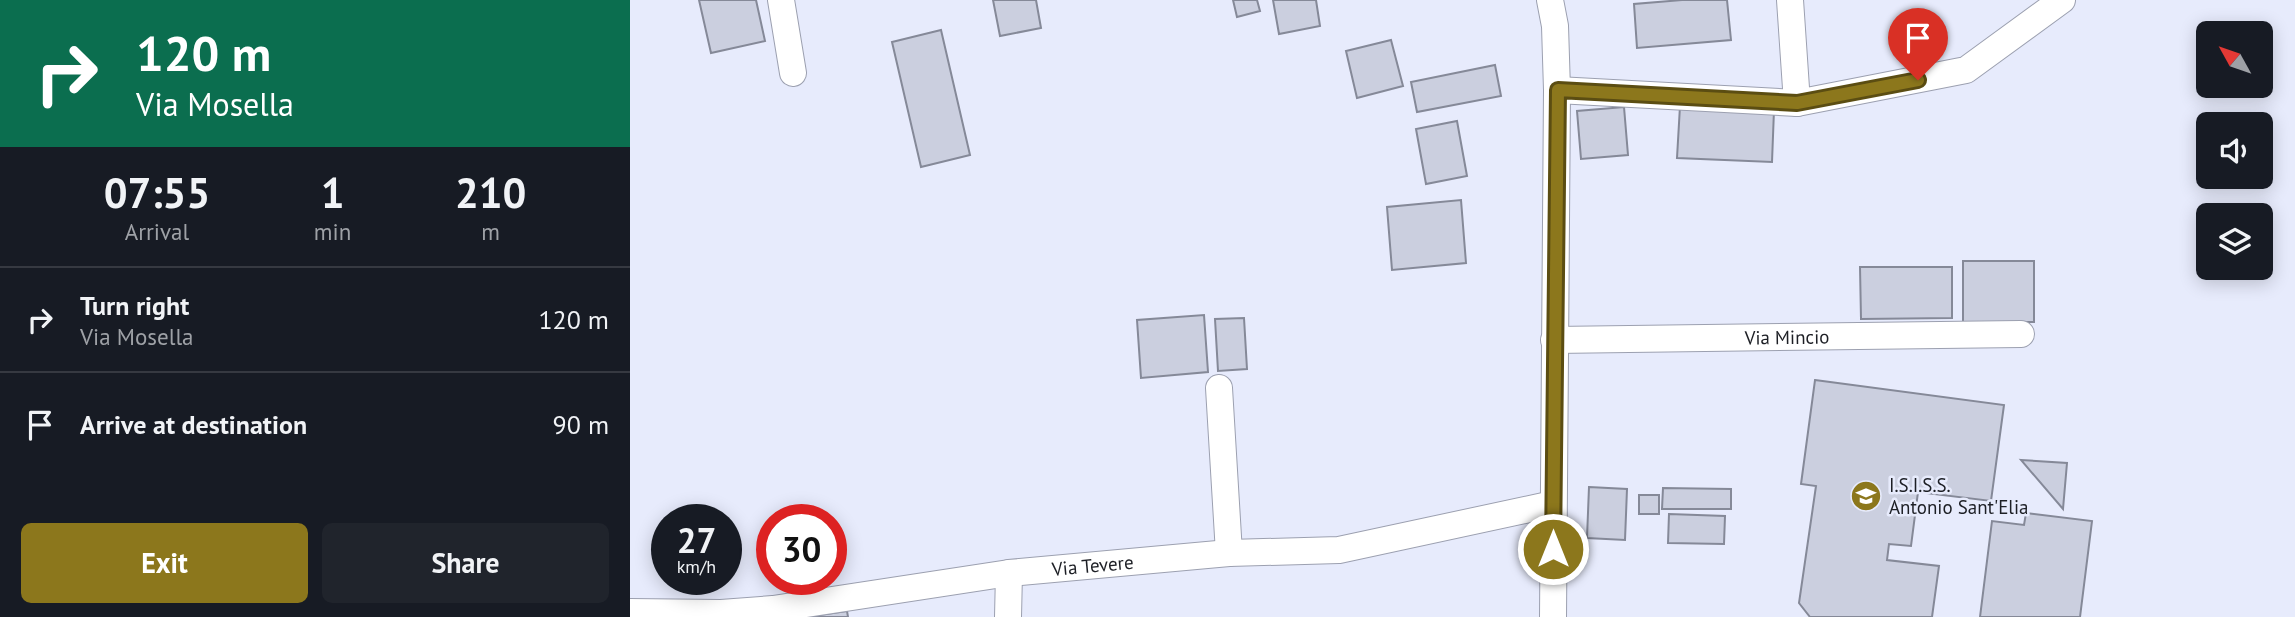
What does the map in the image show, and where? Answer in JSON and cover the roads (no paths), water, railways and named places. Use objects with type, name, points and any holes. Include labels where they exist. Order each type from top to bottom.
[{"type":"street","points":[[781,0],[793,73]]},
{"type":"street","points":[[1550,0],[1555,26],[1558,90],[1553,617]]},
{"type":"street","points":[[1790,0],[1797,103]]},
{"type":"street","points":[[1558,90],[1797,103],[1966,70],[2062,0]]},
{"type":"street","name":"Via Mincio","points":[[1554,340],[2021,334]]},
{"type":"street","points":[[1219,388],[1229,553]]},
{"type":"street","name":"Via Tevere","points":[[630,612],[721,613],[773,609],[1009,573],[1229,553],[1339,550],[1553,504]]},
{"type":"street","points":[[1008,617],[1009,573]]},
{"type":"place","name":"I.S.I.S.S. Antonio Sant'Elia","points":[[1866,496]]}]
